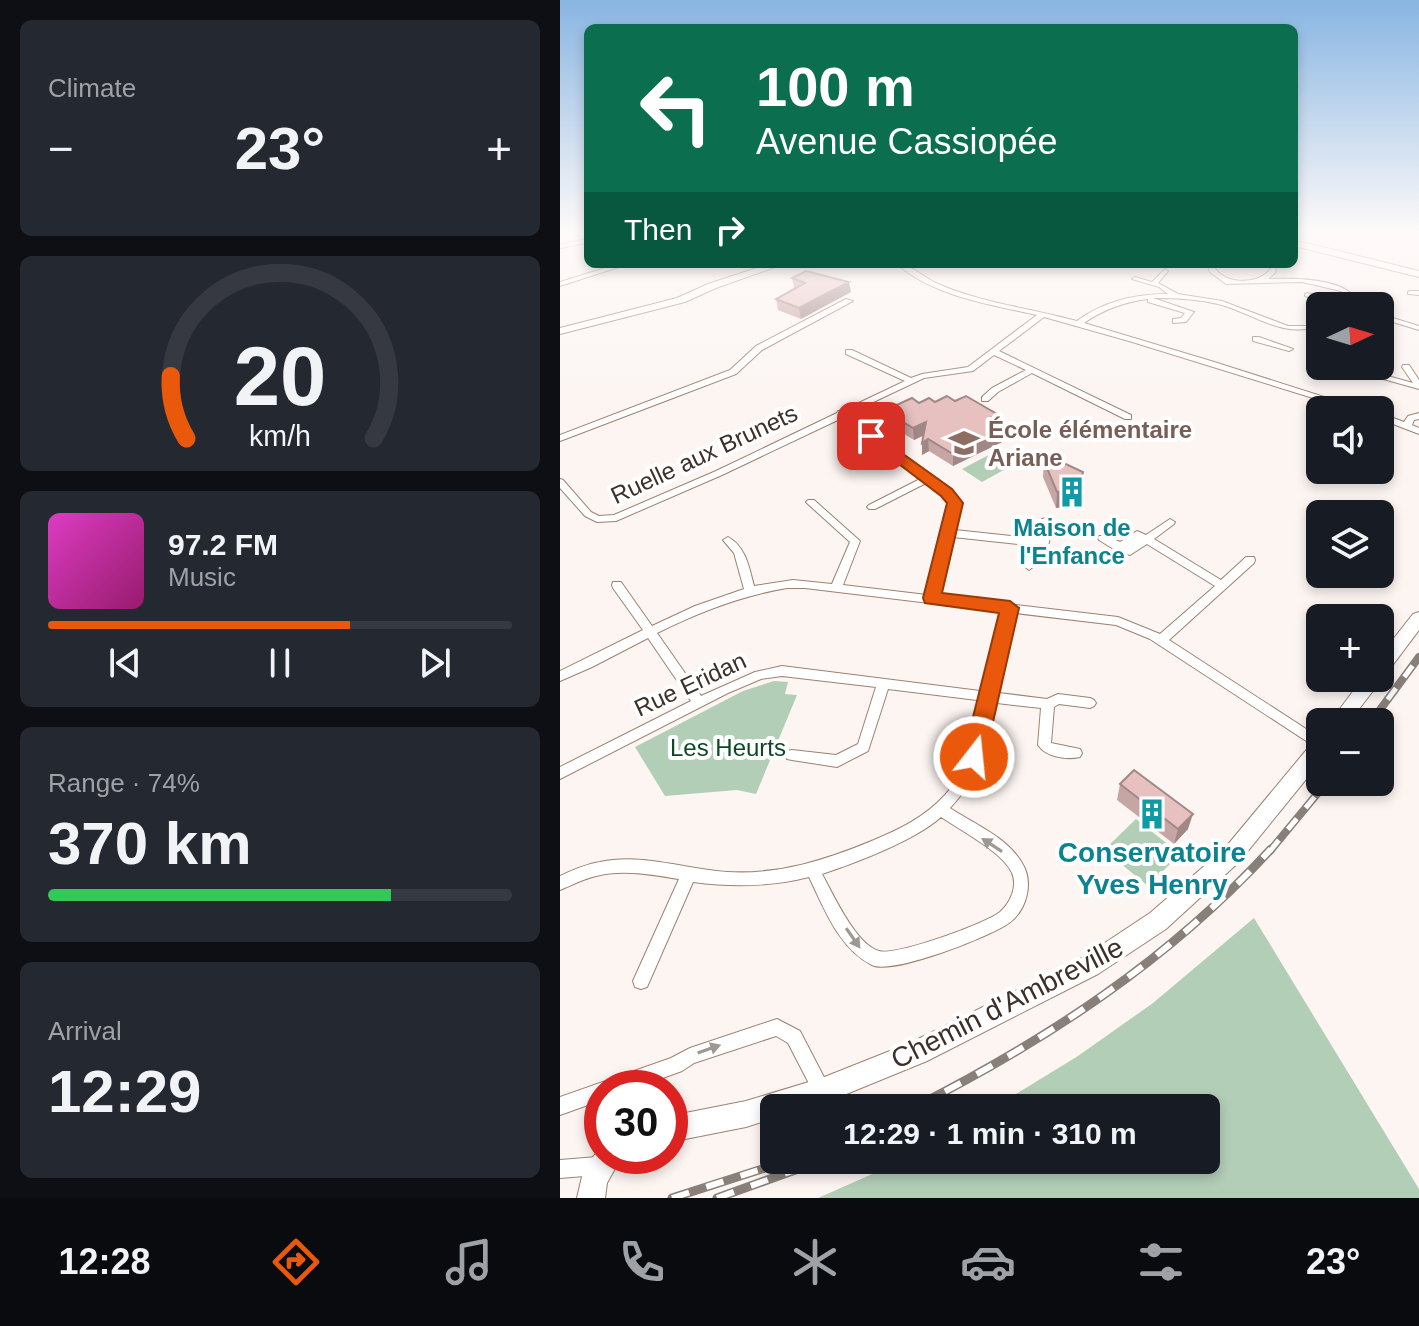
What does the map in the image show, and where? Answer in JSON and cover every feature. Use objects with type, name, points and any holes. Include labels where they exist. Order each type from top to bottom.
[{"type":"street","points":[[560,331],[681,300],[704,290]]},
{"type":"street","points":[[953,290],[1315,396]]},
{"type":"street","points":[[1165,290],[1176,296]]},
{"type":"street","points":[[1212,301],[1224,290]]},
{"type":"street","points":[[1077,324],[1104,307],[1176,296],[1212,301],[1251,313],[1279,327],[1306,329]]},
{"type":"street","points":[[1145,299],[1190,312],[1183,320],[1176,321]]},
{"type":"street","points":[[560,438],[733,372],[759,348],[849,301]]},
{"type":"street","name":"Ruelle aux Brunets","points":[[560,482],[588,514],[607,520],[719,473],[922,376],[970,369],[1043,314]]},
{"type":"street","points":[[1394,320],[1419,328]]},
{"type":"street","points":[[1266,342],[1279,327]]},
{"type":"street","points":[[1256,339],[1289,349]]},
{"type":"street","points":[[849,352],[911,381]]},
{"type":"street","points":[[995,352],[1128,417]]},
{"type":"street","points":[[1406,367],[1419,386]]},
{"type":"street","points":[[985,399],[995,390],[1031,371]]},
{"type":"street","points":[[1394,379],[1419,386]]},
{"type":"street","points":[[841,413],[947,492],[955,503],[932,598]]},
{"type":"street","points":[[1407,426],[1411,418],[1419,416]]},
{"type":"street","points":[[1394,421],[1419,430]]},
{"type":"street","points":[[872,507],[929,478]]},
{"type":"street","points":[[811,502],[855,541],[836,588]]},
{"type":"street","points":[[949,533],[1044,543],[1046,521]]},
{"type":"street","points":[[1147,540],[1170,522]]},
{"type":"street","points":[[1103,538],[1119,548],[1137,534],[1222,585]]},
{"type":"street","points":[[728,540],[739,552],[750,590]]},
{"type":"street","points":[[1029,566],[1034,542]]},
{"type":"street","points":[[1161,640],[1250,560]]},
{"type":"street","points":[[560,676],[750,590],[789,584],[1118,621],[1161,640],[1306,737]]},
{"type":"street","points":[[617,585],[699,703]]},
{"type":"street","points":[[560,883],[587,871],[616,864],[689,874],[771,880],[813,871],[899,835],[941,809],[974,757],[991,697],[1010,608]]},
{"type":"street","points":[[1394,651],[1419,618]]},
{"type":"street","name":"Rue Eridan","points":[[560,773],[699,703],[772,672],[1048,704],[1058,699],[1090,703]]},
{"type":"street","points":[[792,755],[837,761],[863,747],[884,683]]},
{"type":"street","points":[[1350,708],[1362,692]]},
{"type":"street","points":[[1048,704],[1044,745],[1049,749],[1075,753]]},
{"type":"street","name":"Chemin d'Ambreville","points":[[688,1125],[746,1114],[822,1091],[918,1052],[999,1014],[1131,941],[1232,855],[1306,763]]},
{"type":"street","points":[[813,871],[859,948],[880,961],[908,957],[1004,918],[1021,896],[1019,872],[1009,856],[941,809]]},
{"type":"street","points":[[641,981],[689,874]]},
{"type":"street","points":[[662,1070],[703,1051],[777,1027],[794,1037],[822,1091]]},
{"type":"street","points":[[560,1106],[584,1097]]},
{"type":"street","points":[[560,1169],[584,1165]]},
{"type":"street","points":[[591,1198],[597,1174]]},
{"type":"green space","points":[[998,450],[1018,462],[982,482],[962,469]]},
{"type":"green space","name":"Les Heurts","points":[[774,681],[788,682],[785,694],[797,695],[756,794],[737,790],[665,796],[635,747],[743,691]]},
{"type":"green space","points":[[1136,819],[1180,854],[1148,886],[1104,850]]},
{"type":"green space","points":[[1254,918],[1419,1189],[1419,1198],[818,1198],[872,1174],[1220,1174],[1220,1094],[1016,1094],[1078,1056],[1153,1003]]},
{"type":"building","points":[[792,290],[834,290],[799,308],[776,299]]},
{"type":"building","points":[[947,396],[955,401],[966,396],[997,414],[992,417],[1008,427],[953,454],[928,439],[922,443],[926,422],[913,428],[900,420],[892,407],[912,398],[919,403],[929,398],[935,402]]},
{"type":"building","points":[[1057,460],[1083,472],[1080,482],[1071,490],[1057,492],[1044,461]]},
{"type":"building","points":[[1134,770],[1193,814],[1178,829],[1120,784]]},
{"type":"railway","points":[[1381,708],[1419,657]]},
{"type":"railway","points":[[1270,851],[1315,796]]},
{"type":"railway","points":[[940,1094],[1011,1054],[1104,995],[1191,927],[1271,849]]},
{"type":"railway","points":[[672,1198],[760,1170]]},
{"type":"railway","points":[[717,1198],[784,1174]]},
{"type":"place","name":"École élémentaire Ariane","points":[[964,443]]},
{"type":"place","name":"Maison de l'Enfance","points":[[1072,492]]},
{"type":"place","name":"Conservatoire Yves Henry","points":[[1152,814]]},
{"type":"route","points":[[871,436],[947,492],[955,503],[932,598],[1010,608],[991,697],[974,757]]}]
